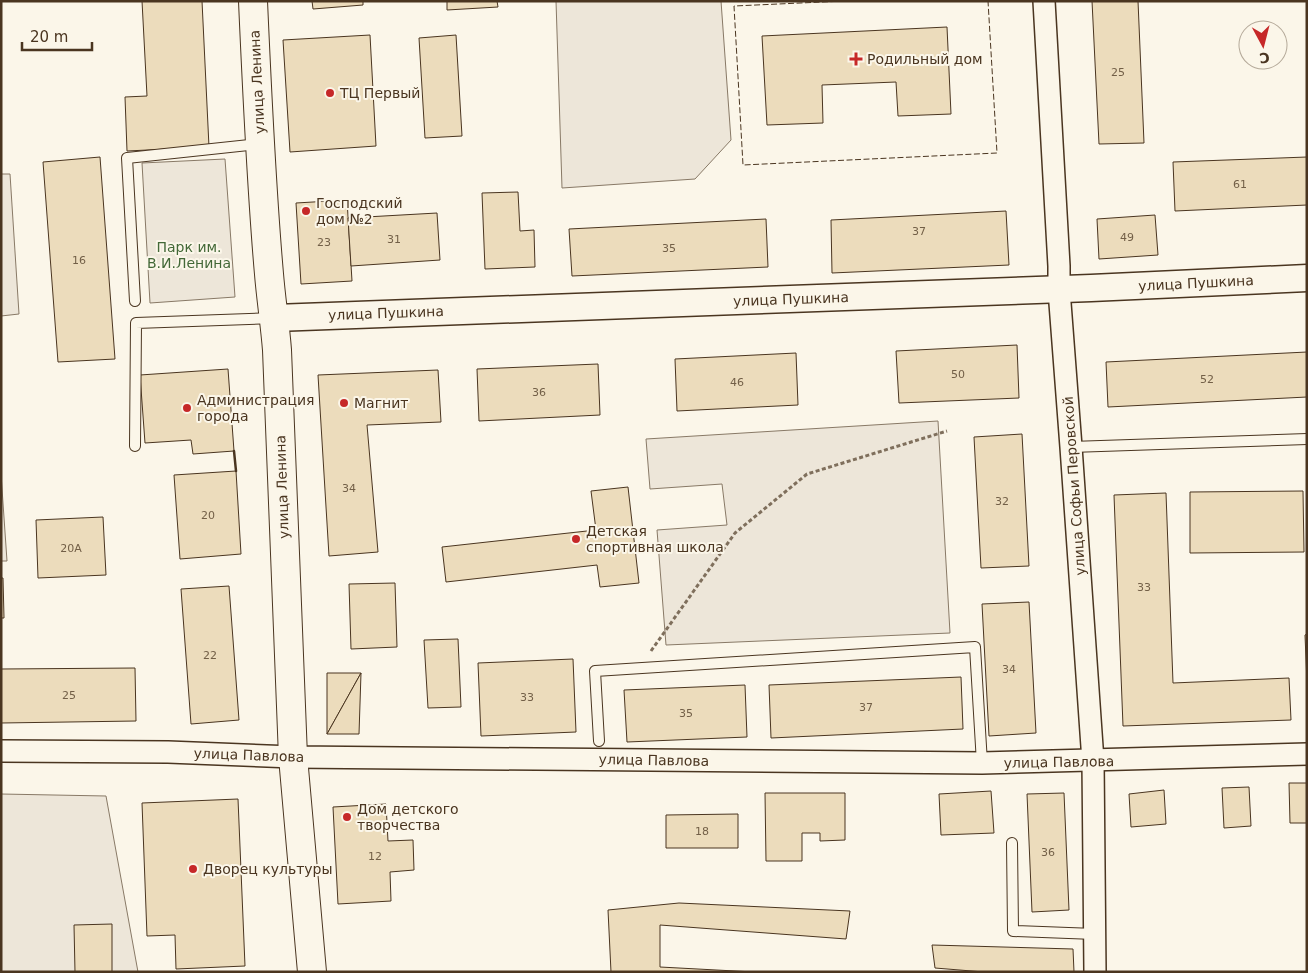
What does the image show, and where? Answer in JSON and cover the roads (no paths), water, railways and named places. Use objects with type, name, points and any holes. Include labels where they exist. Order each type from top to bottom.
[{"type":"main road","name":"улица Ленина","points":[[253,1],[269,276],[275,318],[293,757],[312,972]]},
{"type":"street","name":"улица Софьи Перовской","points":[[1044,1],[1059,290],[1093,761],[1095,972]]},
{"type":"street","name":"улица Пушкина","points":[[275,318],[1059,290],[1307,278]]},
{"type":"street","name":"улица Павлова","points":[[1,751],[168,752],[293,757],[982,763],[1307,754]]},
{"type":"lane","points":[[135,301],[126,158],[260,144]]},
{"type":"lane","points":[[135,446],[136,323],[275,318]]},
{"type":"lane","points":[[1071,447],[1307,439]]},
{"type":"lane","points":[[599,740],[595,671],[975,647],[982,763]]},
{"type":"lane","points":[[1012,843],[1013,931],[1095,934]]},
{"type":"place","name":"Родильный дом","points":[[856,59]]},
{"type":"place","name":"ТЦ Первый","points":[[330,93]]},
{"type":"place","name":"Господский дом №2","points":[[306,211]]},
{"type":"place","name":"Магнит","points":[[344,403]]},
{"type":"place","name":"Администрация города","points":[[187,408]]},
{"type":"place","name":"Детская спортивная школа","points":[[576,539]]},
{"type":"place","name":"Дом детского творчества","points":[[347,817]]},
{"type":"place","name":"Дворец культуры","points":[[193,869]]},
{"type":"park label","name":"Парк им. В.И.Ленина","points":[[189,256]]}]
